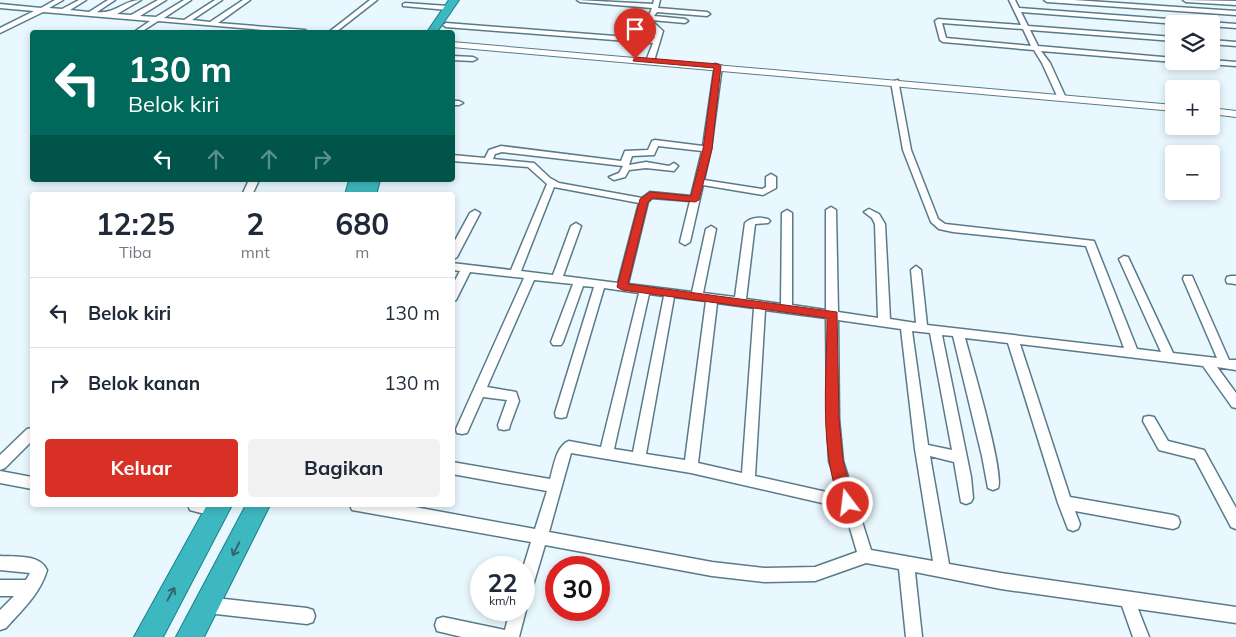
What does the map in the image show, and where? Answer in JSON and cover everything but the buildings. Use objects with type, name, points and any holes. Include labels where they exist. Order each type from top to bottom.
[{"type":"highway","points":[[444,29],[463,0]]},
{"type":"highway","points":[[433,30],[451,4]]},
{"type":"highway","points":[[148,637],[211,507]]},
{"type":"highway","points":[[190,637],[257,507]]},
{"type":"street","points":[[0,31],[60,0]]},
{"type":"street","points":[[64,11],[83,0]]},
{"type":"street","points":[[90,14],[112,0]]},
{"type":"street","points":[[108,16],[138,0]]},
{"type":"street","points":[[133,17],[163,0]]},
{"type":"street","points":[[140,30],[188,0]]},
{"type":"street","points":[[186,22],[219,0]]},
{"type":"street","points":[[211,24],[247,0]]},
{"type":"street","points":[[335,30],[374,0]]},
{"type":"street","points":[[580,0],[656,5],[706,14]]},
{"type":"street","points":[[1012,0],[1035,47],[1046,63],[1062,98]]},
{"type":"street","points":[[1047,0],[1236,13]]},
{"type":"street","points":[[1186,0],[1236,3]]},
{"type":"street","points":[[405,5],[451,4]]},
{"type":"street","points":[[650,60],[660,31],[648,22],[652,18],[656,5]]},
{"type":"street","points":[[0,6],[283,30]]},
{"type":"street","points":[[0,14],[13,7]]},
{"type":"street","points":[[1017,10],[1165,21]]},
{"type":"street","points":[[652,18],[685,21]]},
{"type":"street","points":[[1165,38],[938,22],[943,40],[1165,59]]},
{"type":"street","points":[[1220,25],[1236,26]]},
{"type":"street","points":[[244,30],[249,27]]},
{"type":"street","points":[[444,29],[657,42]]},
{"type":"street","points":[[1220,43],[1236,44]]},
{"type":"street","points":[[455,44],[718,66],[1165,107]]},
{"type":"street","points":[[455,58],[473,59]]},
{"type":"street","points":[[1220,63],[1236,64]]},
{"type":"street","points":[[685,242],[707,149],[718,66]]},
{"type":"street","points":[[895,82],[907,150],[934,220],[942,227],[953,229],[1090,243],[1132,352]]},
{"type":"street","points":[[1220,112],[1236,114]]},
{"type":"street","points":[[614,177],[622,175],[628,153],[651,153],[655,144],[707,149]]},
{"type":"street","points":[[488,160],[492,152],[501,148],[626,166],[646,164],[669,169],[674,166]]},
{"type":"street","points":[[455,158],[531,165],[551,184],[644,201]]},
{"type":"street","points":[[699,182],[763,192],[771,188],[771,177]]},
{"type":"street","points":[[515,274],[551,184]]},
{"type":"street","points":[[622,287],[644,201],[650,195],[695,200]]},
{"type":"street","points":[[831,210],[833,419],[836,461],[866,556]]},
{"type":"street","points":[[869,212],[876,216],[880,224],[884,322]]},
{"type":"street","points":[[455,251],[475,213]]},
{"type":"street","points":[[786,309],[787,213]]},
{"type":"street","points":[[740,302],[750,223],[753,220],[766,221]]},
{"type":"street","points":[[557,279],[576,226]]},
{"type":"street","points":[[697,296],[711,229]]},
{"type":"street","points":[[1124,259],[1169,357]]},
{"type":"street","points":[[455,266],[670,292],[928,329],[1231,364]]},
{"type":"street","points":[[455,291],[466,268]]},
{"type":"street","points":[[916,270],[928,329],[960,457],[966,498]]},
{"type":"street","points":[[462,429],[530,276]]},
{"type":"street","points":[[1188,279],[1231,364]]},
{"type":"street","points":[[557,342],[579,282]]},
{"type":"street","points":[[560,413],[600,285]]},
{"type":"street","points":[[606,453],[645,289]]},
{"type":"street","points":[[639,458],[670,292]]},
{"type":"street","points":[[690,467],[712,298]]},
{"type":"street","points":[[748,480],[760,305]]},
{"type":"street","points":[[906,325],[922,449],[942,569]]},
{"type":"street","points":[[958,332],[989,456],[993,484]]},
{"type":"street","points":[[1014,338],[1073,524]]},
{"type":"street","points":[[1206,361],[1236,403]]},
{"type":"street","points":[[478,391],[512,396],[513,401],[504,425]]},
{"type":"street","points":[[1149,421],[1164,446],[1199,454],[1236,522]]},
{"type":"street","points":[[0,464],[30,435]]},
{"type":"street","points":[[533,556],[566,449],[573,448],[690,467],[796,493],[848,503]]},
{"type":"street","points":[[922,449],[960,457]]},
{"type":"street","points":[[455,469],[555,486]]},
{"type":"street","points":[[0,477],[30,483]]},
{"type":"street","points":[[1065,503],[1173,522]]},
{"type":"street","points":[[397,507],[538,537],[712,569],[765,575],[814,574],[866,556],[1001,581],[1236,615]]},
{"type":"street","points":[[0,563],[38,568],[37,578],[30,588],[0,622]]},
{"type":"street","points":[[906,563],[914,637]]},
{"type":"street","points":[[0,588],[30,588]]},
{"type":"street","points":[[1127,599],[1141,637]]},
{"type":"street","points":[[207,605],[307,616]]},
{"type":"street","points":[[511,637],[515,621]]},
{"type":"street","points":[[443,625],[502,637]]},
{"type":"route","points":[[635,59],[718,66],[707,149],[695,200],[650,195],[644,201],[622,287],[833,315],[833,419],[836,461],[848,503]]}]
